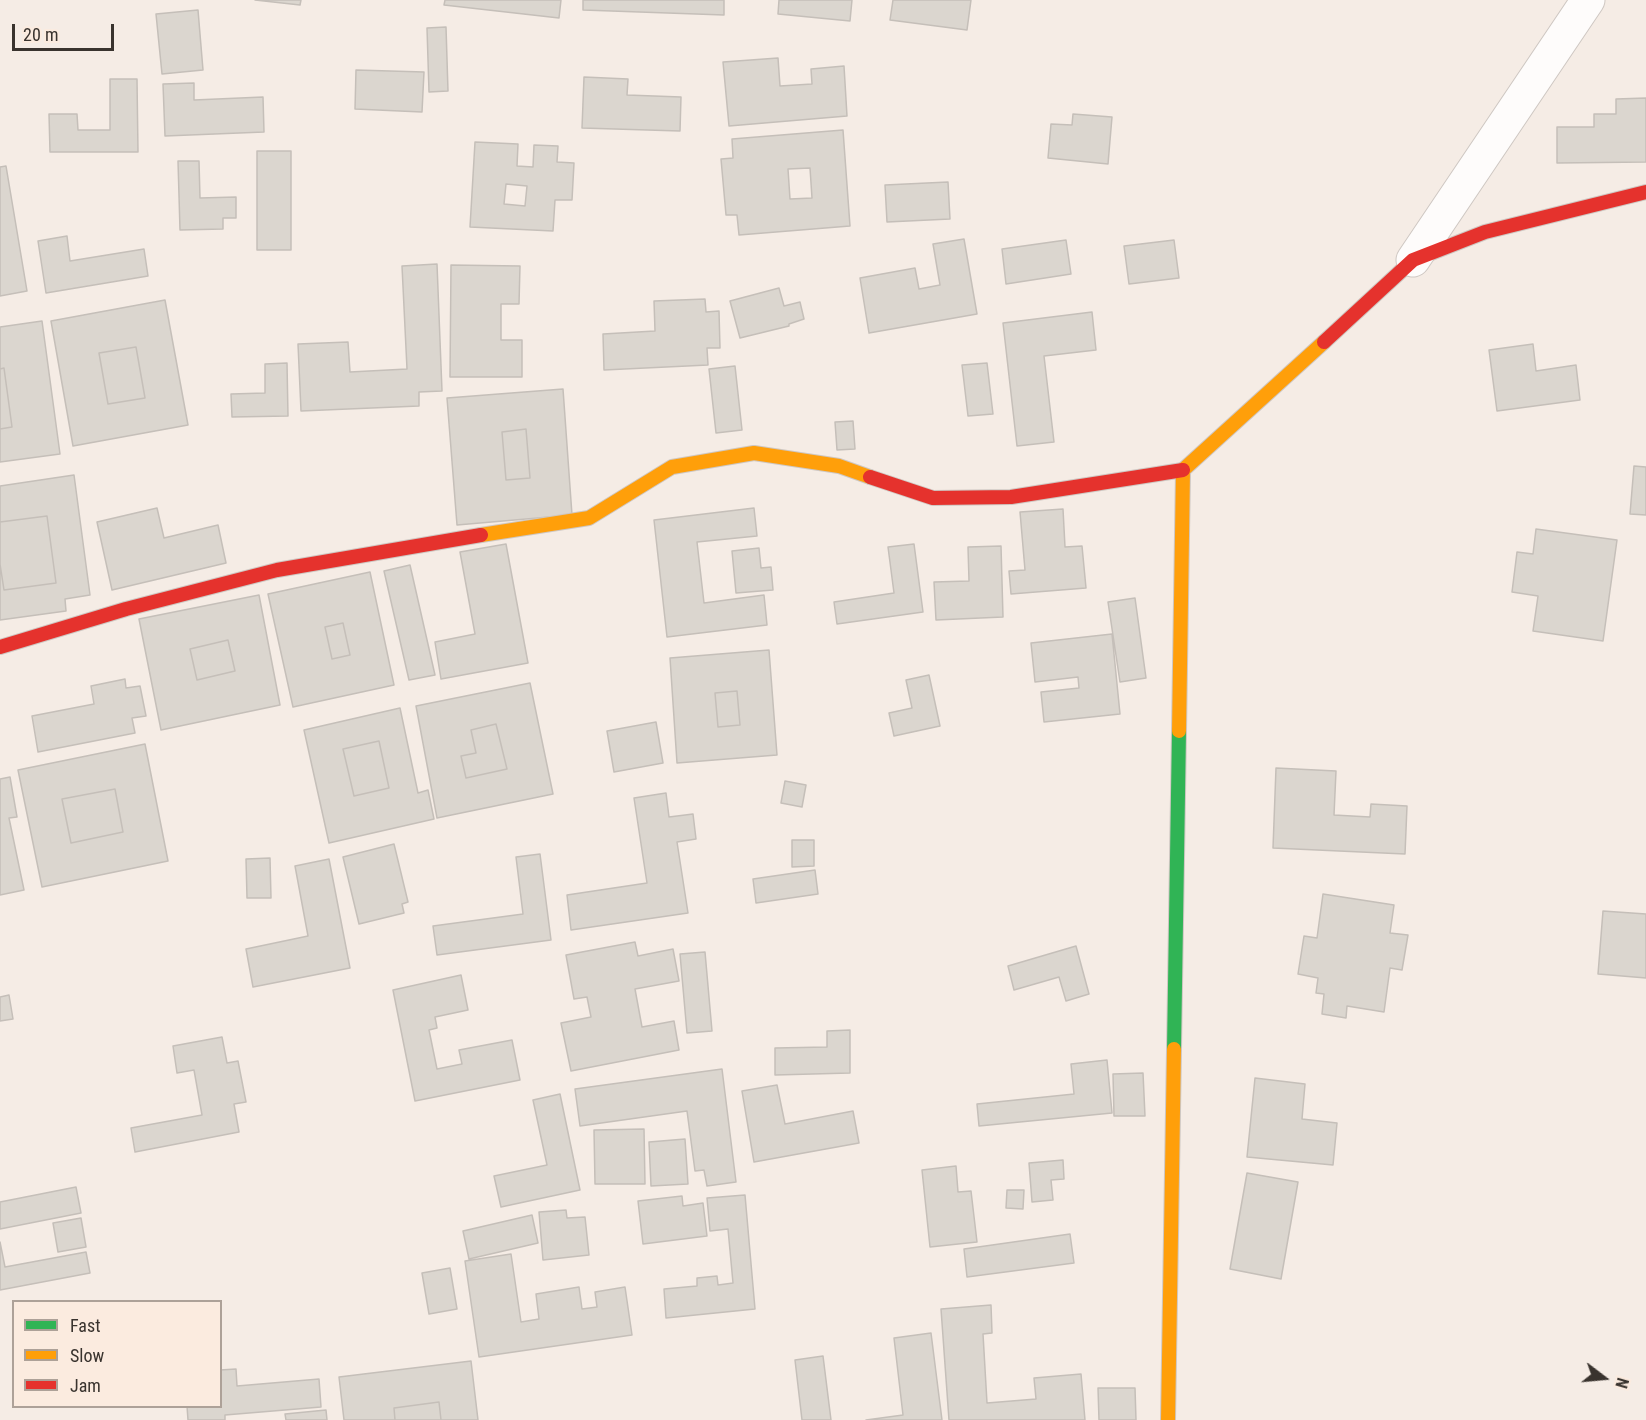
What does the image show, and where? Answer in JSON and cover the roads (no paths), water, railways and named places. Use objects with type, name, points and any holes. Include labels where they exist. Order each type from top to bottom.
[{"type":"street","points":[[0,647],[126,609],[277,570],[589,518],[672,467],[754,453],[839,466],[933,498],[1011,498],[1183,470],[1413,260],[1588,0]]},
{"type":"street","points":[[1413,260],[1485,232],[1646,192]]},
{"type":"street","points":[[1168,1420],[1183,470]]}]
